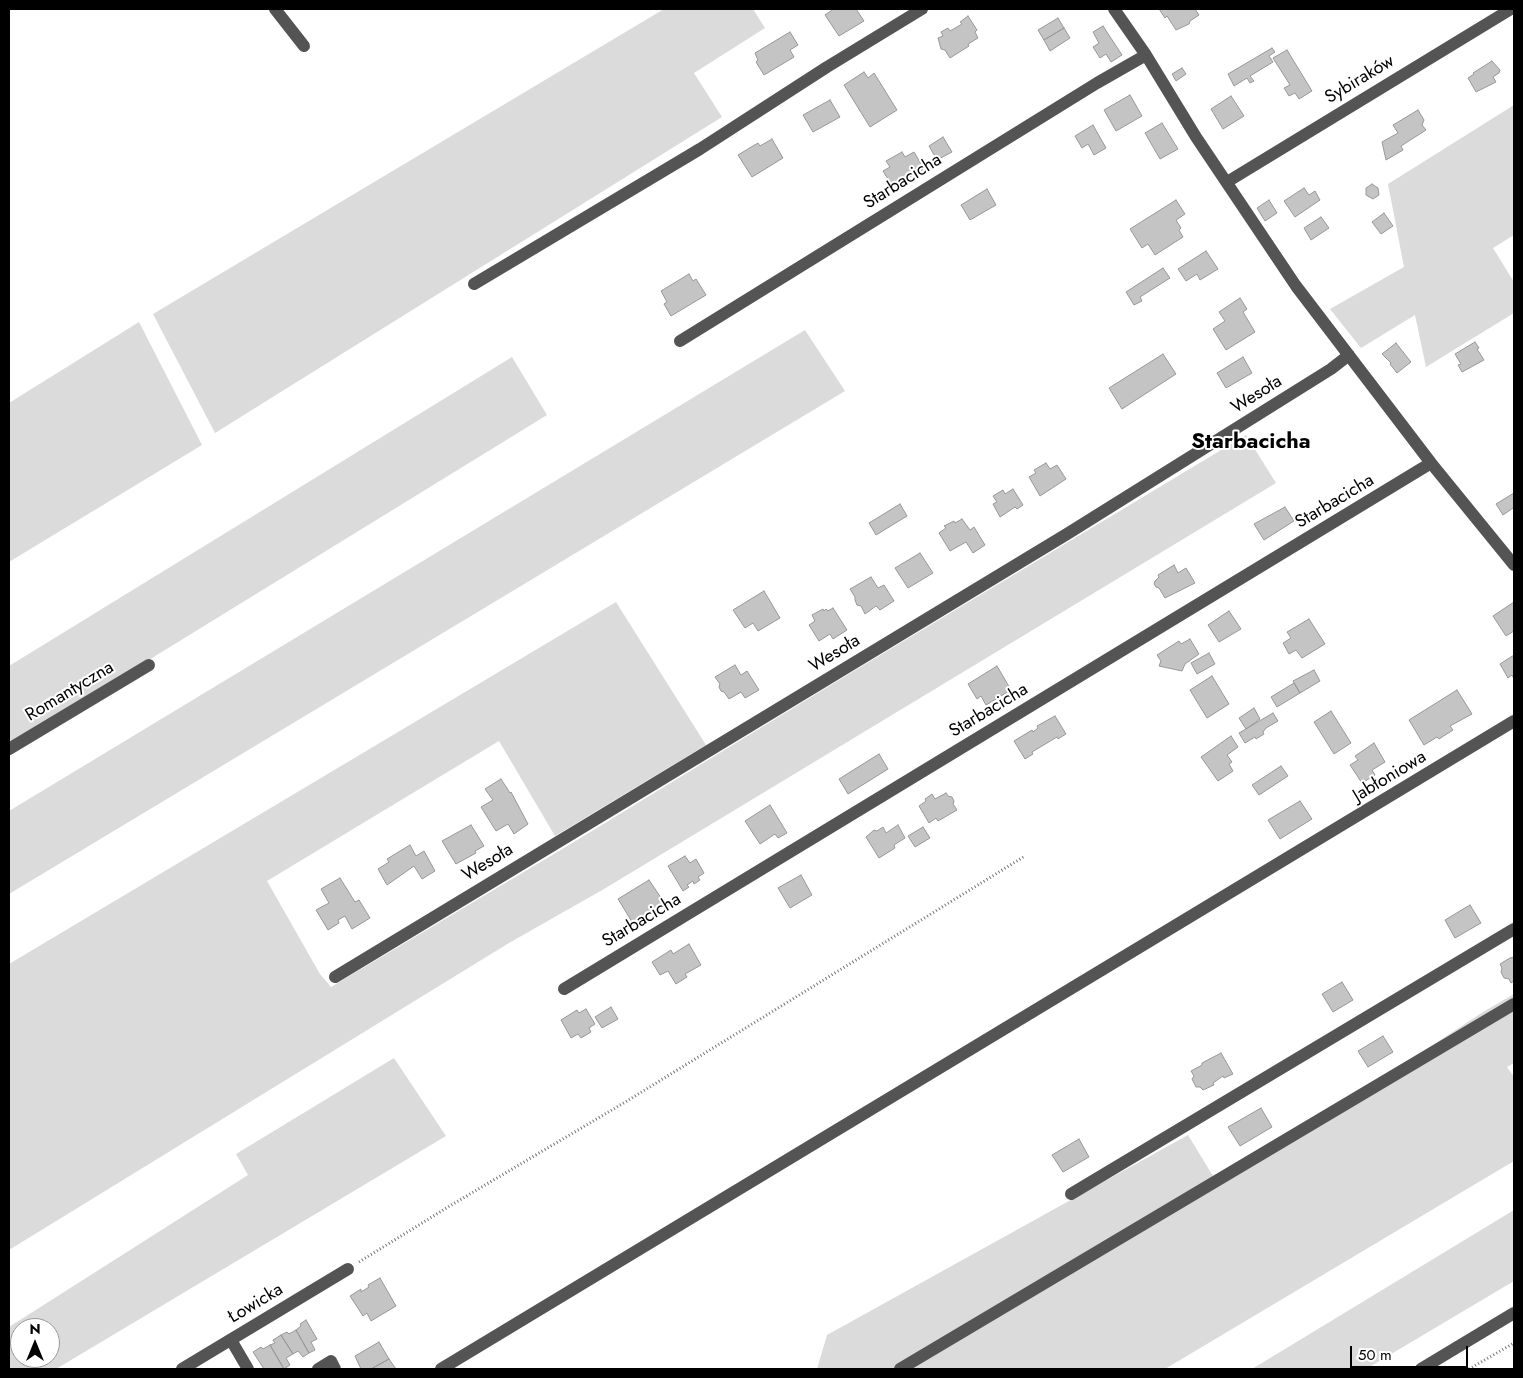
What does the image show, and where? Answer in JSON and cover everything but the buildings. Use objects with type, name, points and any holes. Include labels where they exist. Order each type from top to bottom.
[{"type":"street","points":[[275,9],[304,46]]},
{"type":"street","points":[[474,284],[700,149],[827,66],[922,9]]},
{"type":"street","points":[[1114,9],[1146,55],[1196,137],[1296,286],[1431,463],[1512,557]]},
{"type":"street","name":"Sybiraków","points":[[1227,182],[1511,9]]},
{"type":"street","name":"Starbacicha","points":[[680,340],[1097,83],[1146,55]]},
{"type":"street","name":"Wesoła","points":[[336,977],[1067,534],[1331,369],[1349,355]]},
{"type":"street","name":"Starbacicha","points":[[564,989],[1431,463]]},
{"type":"street","name":"Romantyczna","points":[[9,749],[149,665]]},
{"type":"street","name":"Jabłoniowa","points":[[440,1369],[1284,862],[1514,721]]},
{"type":"street","points":[[1071,1194],[1514,929]]},
{"type":"street","points":[[900,1369],[1514,1004]]},
{"type":"street","name":"Łowicka","points":[[182,1369],[348,1269]]},
{"type":"street","points":[[1421,1369],[1436,1365],[1514,1313]]},
{"type":"street","points":[[230,1340],[248,1369]]},
{"type":"street","points":[[318,1369],[331,1361],[336,1369]]},
{"type":"path","points":[[348,1269],[1025,856]]},
{"type":"path","points":[[1469,1369],[1514,1343]]},
{"type":"shaded area","points":[[664,9],[753,9],[765,28],[694,73],[722,117],[215,433],[153,314]]},
{"type":"shaded area","points":[[1514,105],[1514,235],[1493,248],[1514,282],[1514,313],[1426,367],[1415,315],[1361,348],[1330,309],[1404,267],[1388,184]]},
{"type":"shaded area","points":[[139,322],[202,445],[9,562],[9,403]]},
{"type":"shaded area","points":[[805,330],[845,391],[9,894],[9,811]]},
{"type":"shaded area","points":[[512,357],[547,415],[9,746],[9,666]]},
{"type":"shaded area","points":[[1246,435],[1276,483],[604,889],[509,943],[9,1250],[9,964],[616,602],[706,745],[555,836],[499,741],[267,881],[320,974],[331,987]]},
{"type":"shaded area","points":[[1514,994],[1514,1063],[1507,1067],[1514,1077],[1514,1161],[1165,1369],[817,1369],[827,1335],[1188,1135],[1213,1176],[1410,1060]]},
{"type":"shaded area","points":[[394,1058],[446,1136],[60,1367],[60,1318],[23,1318],[248,1175],[236,1154]]},
{"type":"shaded area","points":[[1514,1210],[1514,1281],[1366,1369],[1252,1369]]},
{"type":"shaded area","points":[[9,1327],[10,1368],[58,1368],[9,1369]]},
{"type":"district","name":"Starbacicha","points":[[1251,443]]}]
